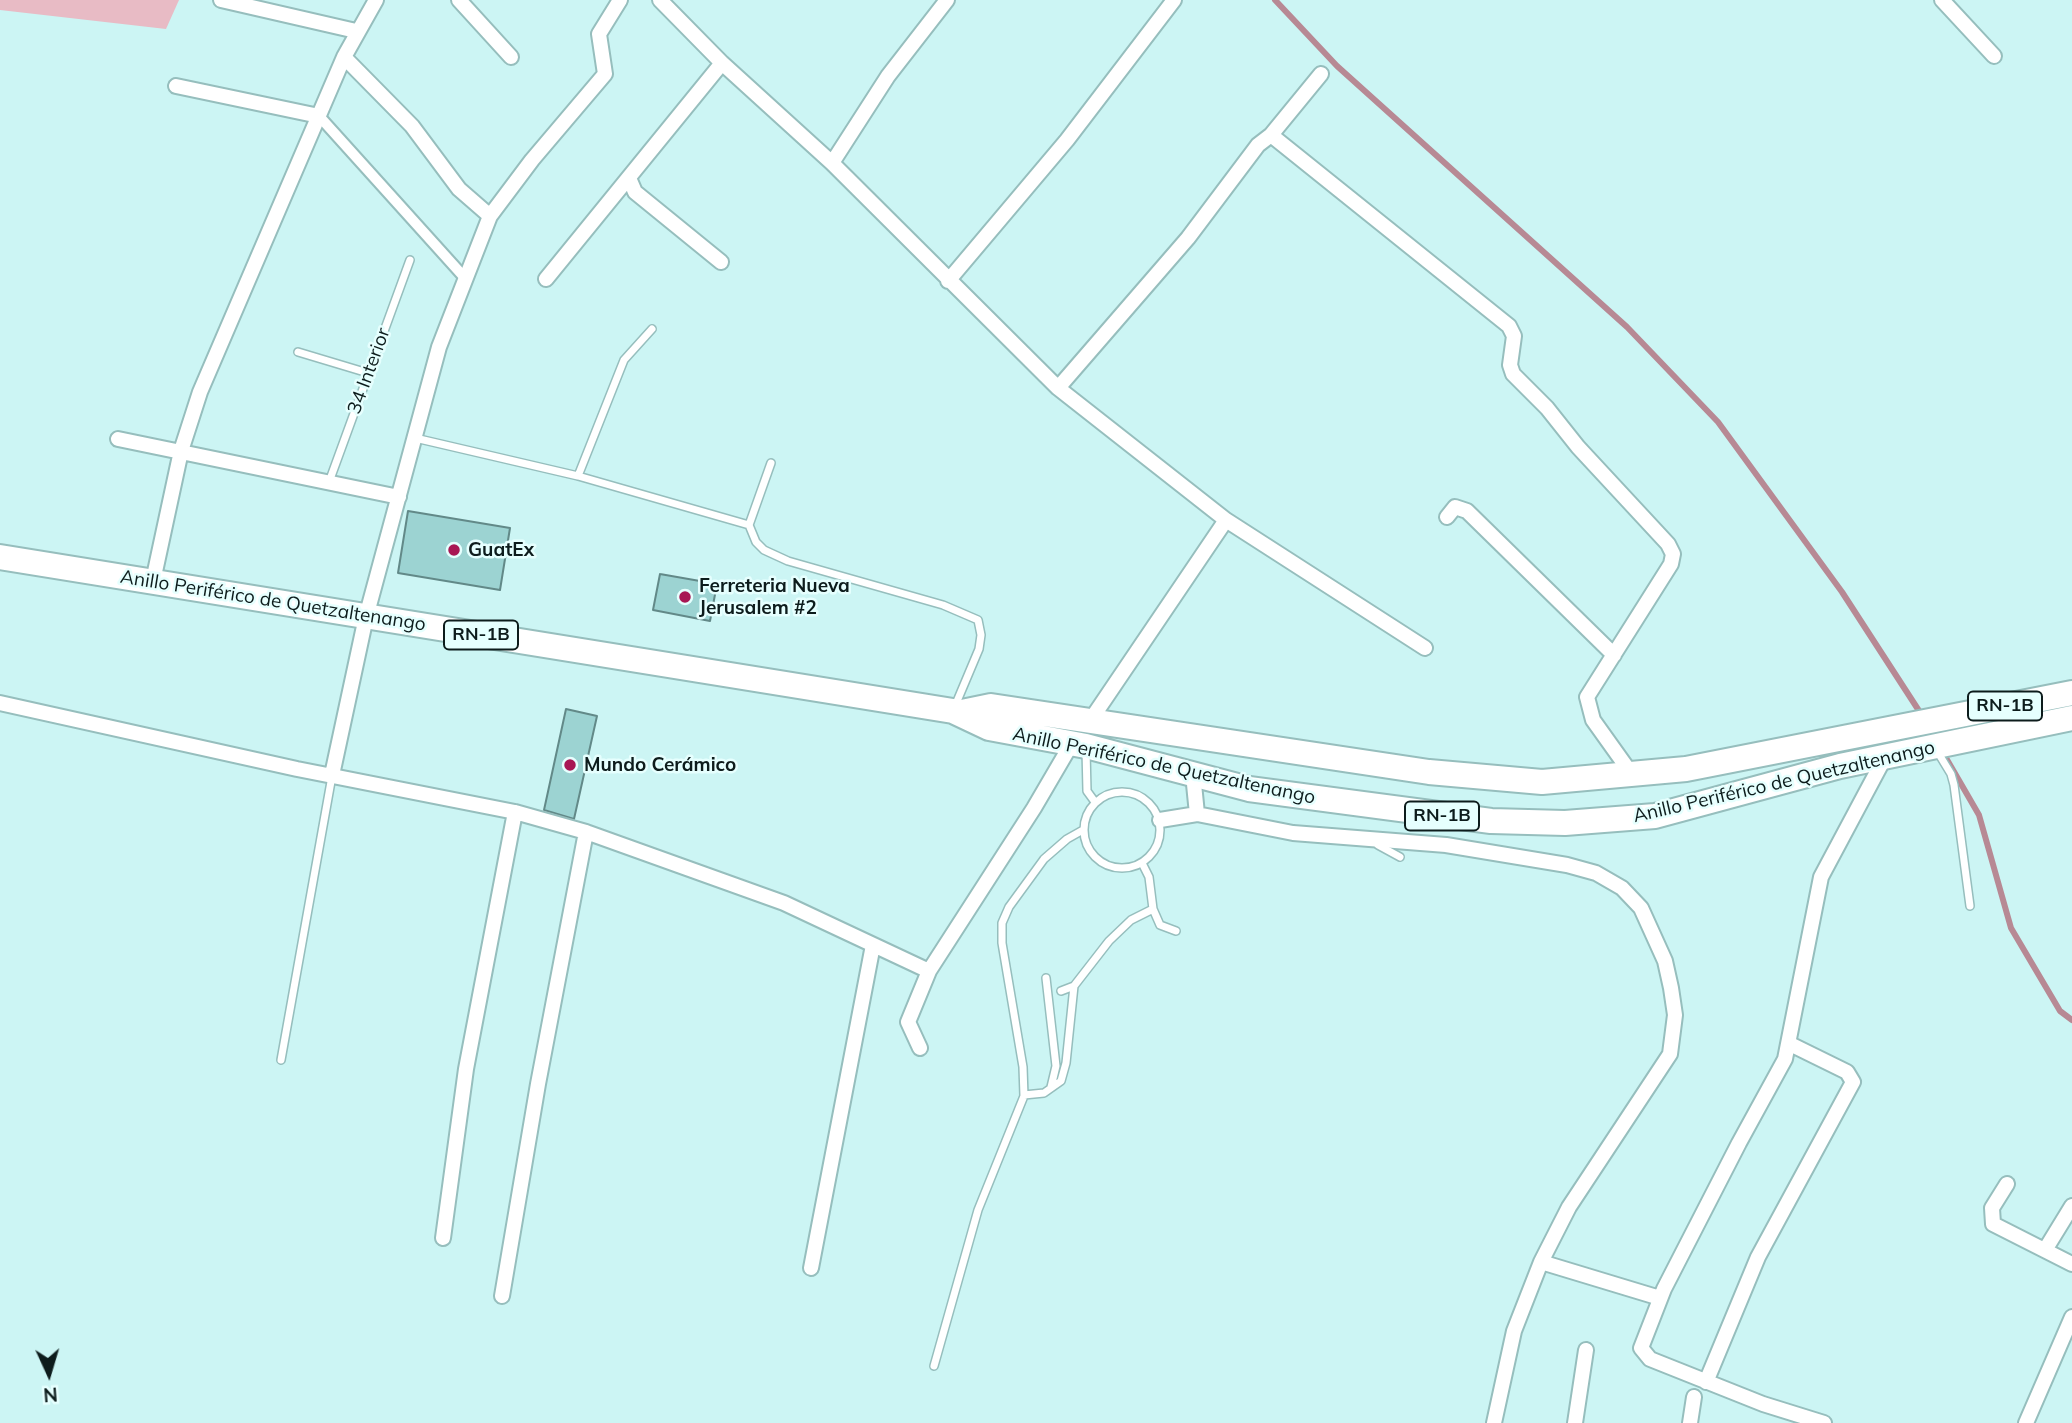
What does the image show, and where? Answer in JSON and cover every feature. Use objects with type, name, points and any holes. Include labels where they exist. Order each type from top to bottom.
[{"type":"highway","name":"Anillo Periférico de Quetzaltenango","points":[[0,557],[957,711],[989,728],[1079,745],[1290,796],[1491,821],[1565,823],[1655,816],[1815,772],[2072,718]]},
{"type":"highway","name":"Anillo Periférico de Quetzaltenango","points":[[957,711],[991,705],[1262,748],[1491,779],[1542,782],[1633,776],[1686,769],[2072,693]]},
{"type":"street","points":[[221,0],[356,31]]},
{"type":"street","points":[[153,581],[181,452],[200,392],[344,57],[356,31],[376,0]]},
{"type":"street","points":[[459,0],[511,57]]},
{"type":"street","points":[[332,775],[366,617],[439,347],[491,216],[532,159],[605,74],[599,34],[620,0]]},
{"type":"street","points":[[660,0],[722,63],[832,163],[1058,388],[1226,520],[1425,648]]},
{"type":"street","points":[[832,163],[888,76],[947,0]]},
{"type":"street","points":[[948,281],[1066,140],[1174,0]]},
{"type":"street","points":[[1942,0],[1994,56]]},
{"type":"street","points":[[344,57],[412,126],[459,189],[491,216]]},
{"type":"street","points":[[546,279],[629,178],[632,170],[722,63]]},
{"type":"street","points":[[1058,388],[1188,238],[1258,145],[1271,135],[1321,74]]},
{"type":"street","points":[[176,86],[318,116],[465,278]]},
{"type":"street","points":[[1271,135],[1509,326],[1514,337],[1510,366],[1513,374],[1547,408],[1578,447],[1668,544],[1673,554],[1671,564],[1587,697],[1593,720],[1633,776]]},
{"type":"street","points":[[629,178],[635,192],[721,262]]},
{"type":"street","points":[[118,439],[399,496]]},
{"type":"street","points":[[1447,517],[1455,507],[1467,511],[1614,655]]},
{"type":"street","points":[[1090,721],[1226,520]]},
{"type":"street","points":[[0,703],[515,812],[586,832],[784,903],[929,971]]},
{"type":"street","points":[[920,1048],[908,1022],[929,971],[1034,808],[1079,745]]},
{"type":"street","points":[[1825,1423],[1706,1382],[1650,1359],[1643,1353],[1642,1342],[1660,1298],[1738,1143],[1781,1069],[1790,1044],[1821,877],[1885,757]]},
{"type":"street","points":[[1193,774],[1197,814]]},
{"type":"street","points":[[443,1238],[466,1069],[515,812]]},
{"type":"street","points":[[1160,820],[1197,814],[1293,833],[1446,845],[1596,873],[1622,888],[1641,908],[1654,934],[1671,988],[1674,1026],[1670,1054],[1569,1207],[1541,1262],[1514,1331],[1494,1423]]},
{"type":"street","points":[[502,1296],[538,1084],[586,832]]},
{"type":"street","points":[[811,1268],[873,945]]},
{"type":"street","points":[[1706,1382],[1758,1257],[1853,1082],[1847,1072],[1790,1044]]},
{"type":"street","points":[[2007,1184],[1992,1208],[1991,1221],[2072,1264]]},
{"type":"street","points":[[2045,1250],[2072,1206]]},
{"type":"street","points":[[1541,1262],[1660,1298]]},
{"type":"street","points":[[2026,1423],[2072,1317]]},
{"type":"street","points":[[1575,1423],[1586,1350]]},
{"type":"street","points":[[1690,1423],[1694,1397]]},
{"type":"lane","name":"34 Interior","points":[[328,482],[410,260]]},
{"type":"lane","points":[[578,476],[624,360],[652,328]]},
{"type":"lane","points":[[298,352],[368,373]]},
{"type":"lane","points":[[414,438],[578,476],[750,525]]},
{"type":"lane","points":[[771,463],[750,525],[757,542],[774,556],[943,605],[978,620],[981,627],[979,649],[957,711]]},
{"type":"lane","points":[[1079,745],[1087,791],[1095,802]]},
{"type":"lane","points":[[1937,746],[1954,785],[1970,906]]},
{"type":"lane","points":[[281,1060],[332,775]]},
{"type":"lane","points":[[1134,793],[1154,808],[1160,820],[1158,845],[1142,863],[1129,868],[1103,864],[1086,844],[1084,820],[1095,802],[1108,794],[1134,793]]},
{"type":"lane","points":[[934,1366],[969,1235],[1024,1095],[1023,1067],[1002,943],[1002,923],[1009,907],[1044,859],[1067,839],[1083,830]]},
{"type":"lane","points":[[1364,839],[1392,850],[1400,857]]},
{"type":"lane","points":[[1142,863],[1149,877],[1153,909],[1160,925],[1176,931]]},
{"type":"lane","points":[[1061,991],[1074,986],[1109,941],[1140,914],[1153,909]]},
{"type":"lane","points":[[1045,978],[1056,1066],[1050,1089]]},
{"type":"lane","points":[[1024,1095],[1039,1094],[1061,1081],[1074,986]]},
{"type":"shaded area","points":[[0,0],[179,0],[166,29],[0,10]]},
{"type":"building","name":"GuatEx","points":[[408,511],[510,528],[500,590],[398,573]]},
{"type":"building","name":"Ferreteria Nueva Jerusalem #2","points":[[660,574],[717,584],[710,621],[653,610]]},
{"type":"building","name":"Mundo Cerámico","points":[[566,709],[597,716],[574,819],[544,810]]},
{"type":"waterway","points":[[1275,0],[1337,66],[1627,327],[1718,422],[1842,592],[1923,717]]},
{"type":"waterway","points":[[1942,751],[1979,815],[2011,928],[2060,1011],[2072,1020]]},
{"type":"place","name":"GuatEx","points":[[454,550]]},
{"type":"place","name":"Ferreteria Nueva Jerusalem #2","points":[[685,597]]},
{"type":"place","name":"Mundo Cerámico","points":[[570,765]]}]
